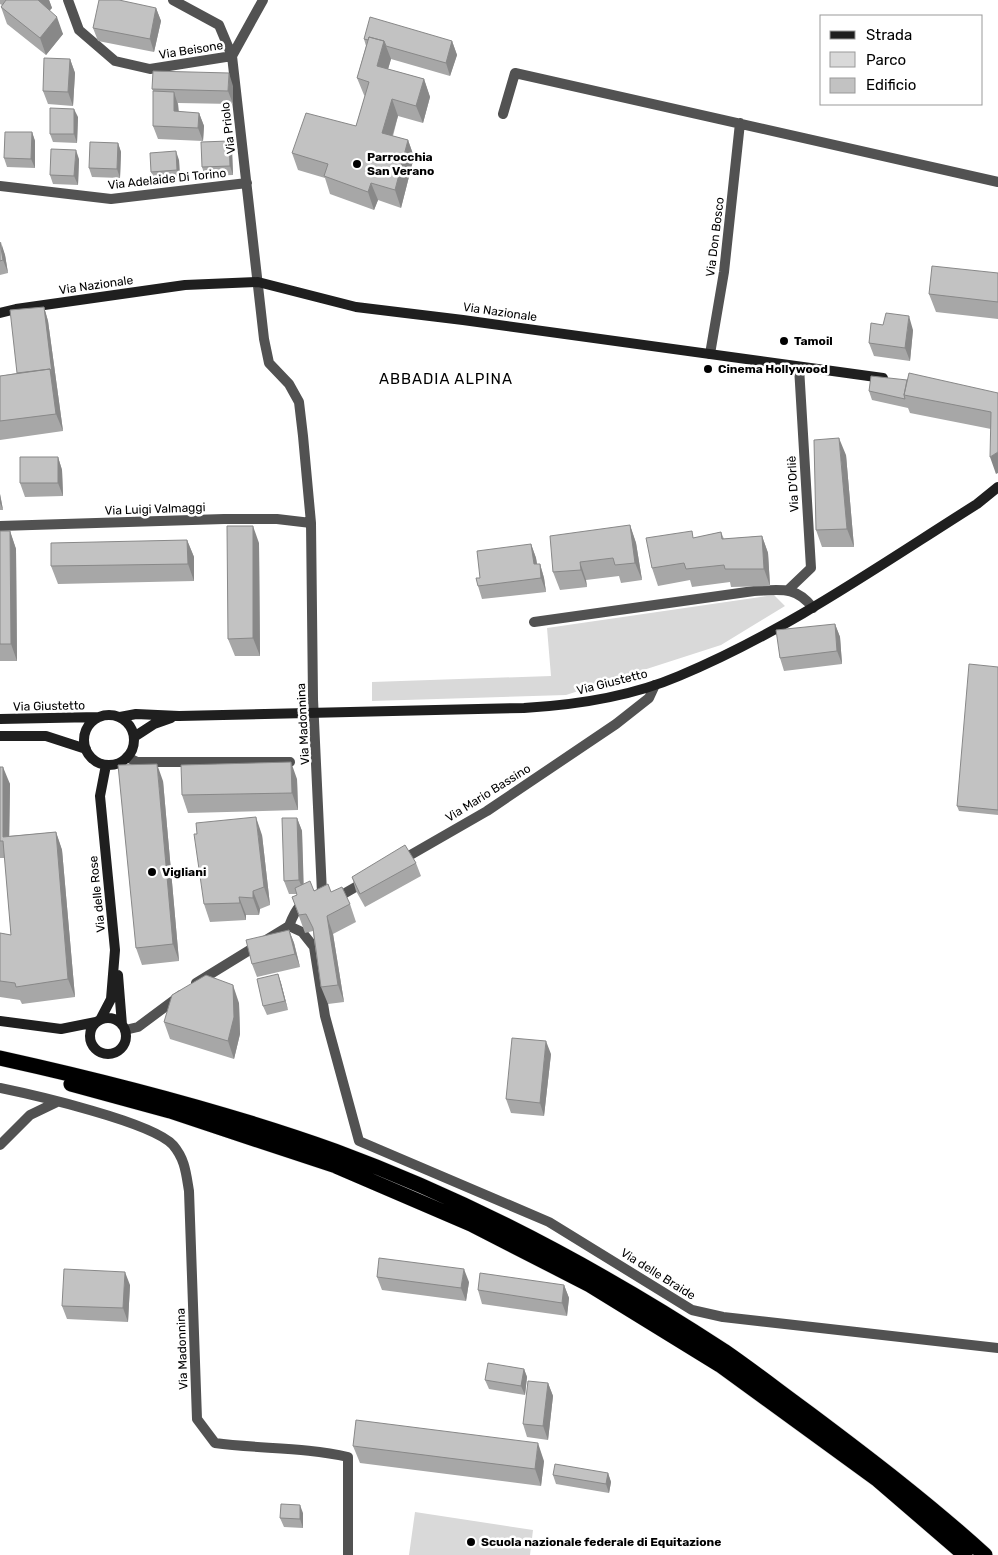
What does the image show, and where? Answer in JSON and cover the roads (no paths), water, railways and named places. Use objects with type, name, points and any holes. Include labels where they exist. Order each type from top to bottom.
[{"type":"highway","points":[[0,1048],[48,1060],[76,1075]]},
{"type":"highway","points":[[0,1058],[76,1075],[261,1126],[336,1152],[414,1184],[521,1234],[657,1309],[727,1353],[886,1470],[948,1531],[965,1555]]},
{"type":"highway","points":[[0,1068],[51,1079],[161,1108],[255,1138],[336,1166],[471,1224],[590,1285],[720,1364],[948,1531],[984,1555]]},
{"type":"highway","points":[[948,1531],[959,1555]]},
{"type":"highway","points":[[948,1531],[994,1555]]},
{"type":"street","name":"Via Beisone","points":[[68,0],[79,30],[115,61],[150,69],[232,56]]},
{"type":"street","name":"Via Priolo","points":[[173,0],[218,26],[232,56],[258,282]]},
{"type":"street","points":[[232,56],[263,0]]},
{"type":"street","points":[[503,114],[515,73],[998,182]]},
{"type":"street","name":"Via Don Bosco","points":[[710,354],[724,272],[740,123]]},
{"type":"street","name":"Via Adelaide Di Torino","points":[[0,186],[111,200],[247,183]]},
{"type":"street","name":"Via Nazionale","points":[[0,313],[16,309],[185,285],[258,282],[356,307],[889,379]]},
{"type":"street","name":"Via Madonnina","points":[[258,282],[264,339],[269,363],[289,384],[299,402],[311,523],[315,713],[322,893]]},
{"type":"street","name":"Via D'Orliè","points":[[788,590],[811,568],[799,367]]},
{"type":"street","name":"Via Giustetto","points":[[120,717],[136,714],[179,716],[524,708],[570,705],[655,685],[678,677],[754,642],[813,608],[977,504],[998,487]]},
{"type":"street","name":"Via Luigi Valmaggi","points":[[0,526],[224,519],[277,519],[311,523]]},
{"type":"street","points":[[534,622],[754,591],[788,590],[805,597],[813,608]]},
{"type":"street","name":"Via Mario Bassino","points":[[393,865],[487,811],[616,724],[650,698],[655,685]]},
{"type":"street","points":[[106,715],[120,717],[127,722],[134,737],[132,752],[114,764],[106,764],[91,757],[86,749],[85,734],[93,721],[106,715]]},
{"type":"street","name":"Via Giustetto","points":[[134,737],[154,724],[179,716]]},
{"type":"street","name":"Via Giustetto","points":[[0,719],[100,717]]},
{"type":"street","points":[[0,736],[46,736],[86,749]]},
{"type":"street","points":[[127,757],[137,762],[290,762]]},
{"type":"street","name":"Via delle Rose","points":[[106,764],[100,796],[116,950],[111,999],[90,1031],[90,1043],[98,1052],[104,1054],[116,1052],[121,1049],[126,1040],[123,1027]]},
{"type":"street","points":[[0,1020],[61,1029],[112,1019],[123,1027],[138,1026],[197,983],[289,926],[296,908],[309,897],[322,893],[333,900],[376,875]]},
{"type":"street","name":"Via delle Braide","points":[[289,926],[302,932],[314,947],[325,1016],[359,1141],[549,1222],[692,1310],[723,1318],[998,1348]]},
{"type":"street","points":[[116,950],[123,1027]]},
{"type":"street","points":[[0,1088],[57,1102]]},
{"type":"street","points":[[0,1145],[30,1115],[57,1102]]},
{"type":"street","name":"Via Madonnina","points":[[57,1102],[147,1129],[171,1143],[184,1161],[189,1190],[197,1419],[216,1443],[254,1448],[326,1452],[348,1457],[348,1555]]},
{"type":"place","name":"Parrocchia San Verano","points":[[357,164]]},
{"type":"place","name":"Tamoil","points":[[784,341]]},
{"type":"place","name":"Cinema Hollywood","points":[[708,369]]},
{"type":"place","name":"Vigliani","points":[[152,872]]},
{"type":"place","name":"Scuola nazionale federale di Equitazione","points":[[471,1542]]},
{"type":"district","name":"ABBADIA ALPINA","points":[[446,379]]}]
